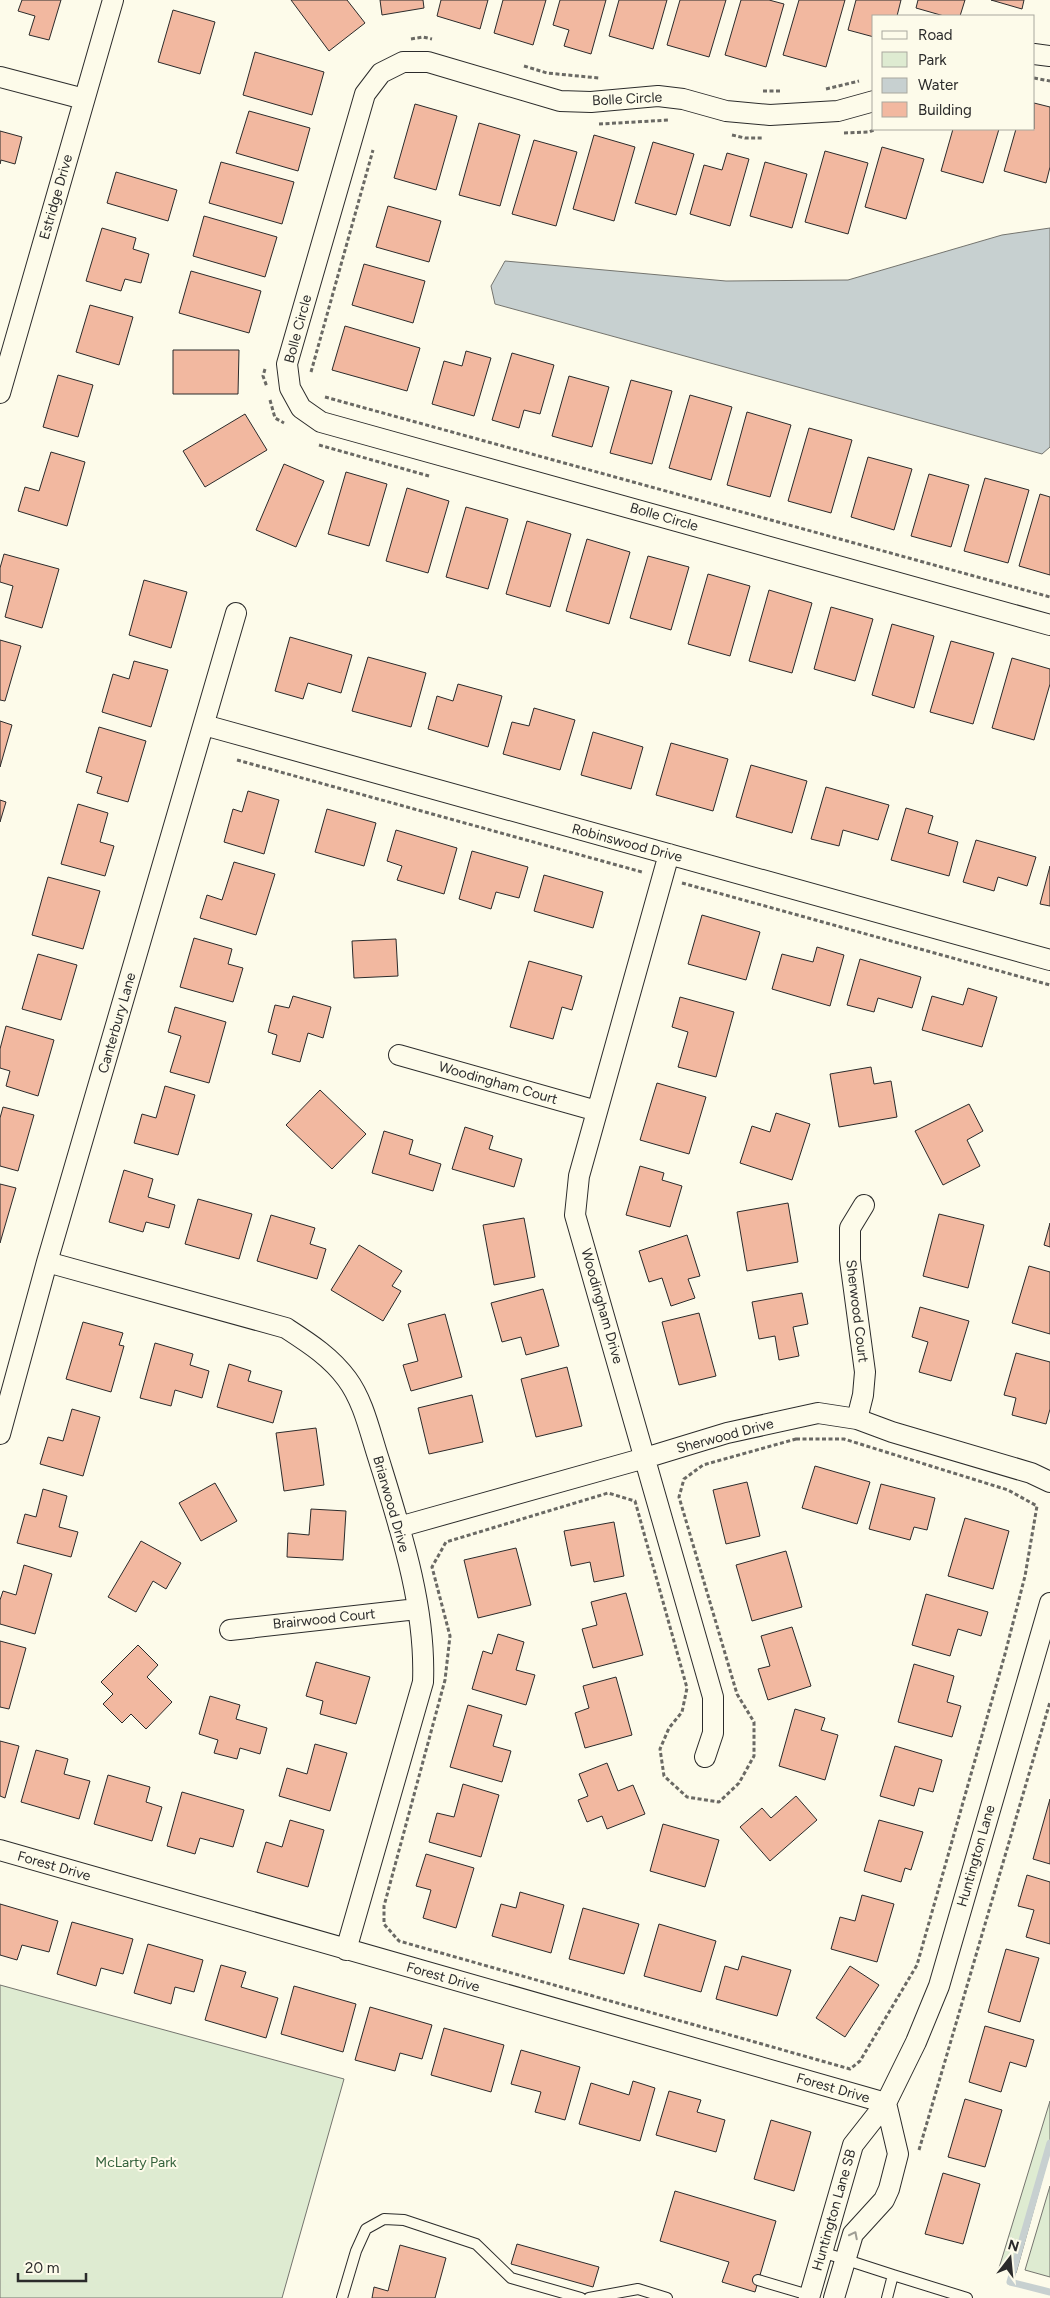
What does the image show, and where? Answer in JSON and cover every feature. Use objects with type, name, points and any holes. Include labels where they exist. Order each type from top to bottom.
[{"type":"street","name":"Estridge Drive","points":[[0,393],[6,348],[113,0]]},
{"type":"street","points":[[1035,54],[1050,56]]},
{"type":"street","name":"Bolle Circle","points":[[872,102],[838,111],[770,115],[726,111],[683,99],[658,96],[591,102],[560,101],[428,62],[403,62],[381,73],[365,94],[287,364],[290,388],[301,408],[321,422],[1050,625]]},
{"type":"street","points":[[0,76],[84,99]]},
{"type":"street","name":"Canterbury Lane","points":[[0,1434],[47,1262],[236,613]]},
{"type":"street","name":"Robinswood Drive","points":[[204,725],[1050,960]]},
{"type":"street","name":"Woodingham Drive","points":[[669,854],[579,1176],[575,1215],[713,1697],[713,1733],[705,1757]]},
{"type":"street","name":"Woodingham Court","points":[[399,1055],[597,1112]]},
{"type":"street","name":"Sherwood Court","points":[[857,1419],[863,1396],[865,1372],[850,1260],[850,1228],[864,1205]]},
{"type":"street","name":"Briarwood Drive","points":[[47,1262],[286,1328],[320,1350],[347,1379],[362,1405],[399,1527],[424,1651],[423,1682],[346,1950]]},
{"type":"street","name":"Sherwood Drive","points":[[399,1527],[727,1433],[818,1413],[857,1419],[892,1432],[1031,1473],[1050,1482]]},
{"type":"street","name":"Huntington Lane","points":[[886,2103],[916,2042],[939,1986],[1050,1603]]},
{"type":"street","name":"Brairwood Court","points":[[230,1630],[417,1609]]},
{"type":"street","name":"Forest Drive","points":[[0,1850],[886,2103]]},
{"type":"street","points":[[834,2298],[853,2234],[884,2200],[890,2189],[898,2154],[886,2103]]},
{"type":"street","name":"Huntington Lane SB","points":[[812,2297],[822,2252],[853,2145],[886,2103]]},
{"type":"lane","points":[[342,2298],[356,2251],[366,2229],[384,2219],[404,2220],[476,2244],[511,2278],[581,2298]]},
{"type":"lane","points":[[822,2252],[967,2298]]},
{"type":"lane","points":[[887,2298],[893,2275]]},
{"type":"lane","points":[[758,2280],[812,2297]]},
{"type":"lane","points":[[589,2298],[638,2289],[667,2298]]},
{"type":"path","points":[[405,40],[423,37],[433,40]]},
{"type":"path","points":[[519,64],[548,73],[601,79]]},
{"type":"path","points":[[1035,78],[1050,81]]},
{"type":"path","points":[[818,91],[864,80]]},
{"type":"path","points":[[755,91],[782,91]]},
{"type":"path","points":[[596,124],[613,125],[677,120]]},
{"type":"path","points":[[842,133],[869,132],[874,130]]},
{"type":"path","points":[[728,134],[746,138],[771,137]]},
{"type":"path","points":[[310,376],[374,146]]},
{"type":"path","points":[[266,366],[264,376],[275,418],[291,427]]},
{"type":"path","points":[[322,396],[1050,597]]},
{"type":"path","points":[[314,442],[322,447],[437,479]]},
{"type":"path","points":[[919,2152],[1050,1702]]},
{"type":"green space","name":"McLarty Park","points":[[0,1985],[344,2079],[282,2298],[0,2298]]},
{"type":"green space","points":[[1050,2101],[1050,2151],[1016,2273],[999,2268]]},
{"type":"green space","points":[[1050,2186],[1050,2277],[1025,2270]]},
{"type":"water","points":[[1050,228],[1050,447],[1042,454],[495,304],[491,286],[505,261],[726,281],[848,280],[1002,235]]},
{"type":"building","points":[[22,0],[61,0],[49,40],[29,35],[35,16],[18,11]]},
{"type":"building","points":[[291,0],[347,0],[365,23],[329,51]]},
{"type":"building","points":[[380,0],[423,0],[424,8],[382,15]]},
{"type":"building","points":[[441,0],[488,0],[480,29],[437,16]]},
{"type":"building","points":[[503,0],[546,0],[533,45],[494,33]]},
{"type":"building","points":[[560,0],[606,0],[591,54],[564,46],[569,30],[553,25]]},
{"type":"building","points":[[619,0],[667,0],[653,49],[609,36]]},
{"type":"building","points":[[680,0],[726,0],[709,57],[667,45]]},
{"type":"building","points":[[741,0],[769,0],[784,4],[766,67],[725,55]]},
{"type":"building","points":[[799,0],[845,0],[826,67],[783,55]]},
{"type":"building","points":[[856,0],[901,0],[897,15],[872,15],[872,36],[848,30]]},
{"type":"building","points":[[918,0],[965,0],[960,15],[940,15],[916,8]]},
{"type":"building","points":[[991,0],[1024,0],[1022,9]]},
{"type":"building","points":[[173,10],[215,22],[200,74],[158,62]]},
{"type":"building","points":[[255,52],[324,72],[312,115],[243,95]]},
{"type":"building","points":[[1035,103],[1050,107],[1050,167],[1046,183],[1004,171],[1016,130],[1035,130]]},
{"type":"building","points":[[415,104],[457,116],[436,190],[394,178]]},
{"type":"building","points":[[249,111],[310,128],[298,171],[236,153]]},
{"type":"building","points":[[479,123],[520,135],[500,206],[459,195]]},
{"type":"building","points":[[953,130],[999,130],[983,183],[941,171]]},
{"type":"building","points":[[0,131],[22,137],[15,164],[1,160],[0,164]]},
{"type":"building","points":[[594,135],[635,147],[614,221],[573,209]]},
{"type":"building","points":[[534,140],[577,152],[556,226],[512,214]]},
{"type":"building","points":[[653,142],[694,154],[676,215],[635,203]]},
{"type":"building","points":[[882,147],[924,159],[906,219],[865,207]]},
{"type":"building","points":[[825,151],[868,163],[848,234],[805,222]]},
{"type":"building","points":[[727,153],[749,159],[730,226],[690,214],[704,165],[722,170]]},
{"type":"building","points":[[221,162],[294,182],[282,224],[209,203]]},
{"type":"building","points":[[765,162],[807,174],[792,228],[750,216]]},
{"type":"building","points":[[116,172],[177,190],[168,221],[107,203]]},
{"type":"building","points":[[388,206],[441,221],[429,262],[376,247]]},
{"type":"building","points":[[204,216],[277,237],[265,277],[193,256]]},
{"type":"building","points":[[102,228],[136,238],[133,249],[149,254],[141,283],[125,279],[121,291],[86,281]]},
{"type":"building","points":[[364,264],[425,281],[413,323],[352,305]]},
{"type":"building","points":[[191,271],[261,291],[249,333],[179,313]]},
{"type":"building","points":[[90,305],[133,317],[119,365],[76,352]]},
{"type":"building","points":[[345,326],[420,348],[407,391],[332,370]]},
{"type":"building","points":[[173,350],[239,350],[238,394],[173,394]]},
{"type":"building","points":[[466,351],[491,358],[474,416],[432,404],[444,361],[462,366]]},
{"type":"building","points":[[512,353],[554,365],[540,414],[524,410],[519,428],[492,420]]},
{"type":"building","points":[[58,375],[93,385],[78,437],[43,427]]},
{"type":"building","points":[[569,376],[609,387],[592,447],[552,436]]},
{"type":"building","points":[[631,380],[672,391],[652,464],[610,453]]},
{"type":"building","points":[[690,395],[732,407],[711,480],[669,468]]},
{"type":"building","points":[[747,412],[791,425],[770,497],[727,485]]},
{"type":"building","points":[[245,414],[267,450],[205,487],[183,451]]},
{"type":"building","points":[[809,428],[852,440],[831,513],[788,501]]},
{"type":"building","points":[[51,452],[85,462],[67,526],[18,511],[25,487],[39,491]]},
{"type":"building","points":[[868,457],[912,469],[894,530],[851,517]]},
{"type":"building","points":[[284,464],[324,481],[296,547],[256,530]]},
{"type":"building","points":[[346,472],[387,484],[369,546],[328,534]]},
{"type":"building","points":[[929,474],[969,485],[951,547],[911,536]]},
{"type":"building","points":[[985,478],[1029,490],[1008,563],[964,551]]},
{"type":"building","points":[[407,488],[449,501],[428,573],[386,561]]},
{"type":"building","points":[[1040,494],[1050,497],[1050,575],[1019,566]]},
{"type":"building","points":[[466,507],[508,519],[488,589],[446,577]]},
{"type":"building","points":[[527,521],[571,534],[550,607],[506,594]]},
{"type":"building","points":[[587,539],[630,552],[609,624],[566,611]]},
{"type":"building","points":[[4,554],[59,569],[42,628],[5,617],[13,586],[0,582],[0,568]]},
{"type":"building","points":[[648,556],[689,567],[671,630],[630,618]]},
{"type":"building","points":[[708,574],[750,586],[730,656],[688,644]]},
{"type":"building","points":[[144,580],[187,592],[171,648],[129,635]]},
{"type":"building","points":[[769,590],[812,603],[792,673],[749,661]]},
{"type":"building","points":[[831,607],[873,619],[855,681],[814,669]]},
{"type":"building","points":[[892,624],[934,636],[914,708],[872,695]]},
{"type":"building","points":[[290,637],[352,655],[341,693],[308,683],[303,699],[275,691]]},
{"type":"building","points":[[0,640],[21,646],[5,701],[0,700]]},
{"type":"building","points":[[951,641],[994,653],[973,724],[930,712]]},
{"type":"building","points":[[368,657],[426,673],[411,727],[352,711]]},
{"type":"building","points":[[1012,658],[1050,669],[1050,684],[1034,740],[992,728]]},
{"type":"building","points":[[134,661],[168,670],[151,727],[102,712],[113,674],[129,679]]},
{"type":"building","points":[[458,684],[502,696],[488,747],[428,729],[437,696],[453,701]]},
{"type":"building","points":[[534,708],[575,720],[560,770],[503,754],[512,722],[529,726]]},
{"type":"building","points":[[0,721],[12,725],[0,767]]},
{"type":"building","points":[[99,727],[146,741],[128,802],[97,793],[102,777],[86,772]]},
{"type":"building","points":[[593,732],[643,747],[631,789],[581,775]]},
{"type":"building","points":[[671,743],[728,759],[713,811],[656,795]]},
{"type":"building","points":[[751,765],[807,781],[792,833],[736,817]]},
{"type":"building","points":[[826,787],[889,805],[878,840],[843,830],[839,846],[811,839]]},
{"type":"building","points":[[248,791],[279,800],[264,854],[224,842],[233,809],[242,812]]},
{"type":"building","points":[[0,800],[6,802],[0,822]]},
{"type":"building","points":[[78,804],[108,813],[100,842],[114,846],[105,876],[61,864]]},
{"type":"building","points":[[906,808],[933,816],[928,833],[958,842],[949,876],[891,860]]},
{"type":"building","points":[[327,809],[376,823],[364,866],[315,852]]},
{"type":"building","points":[[396,830],[457,848],[444,894],[397,880],[402,866],[387,861]]},
{"type":"building","points":[[976,840],[1036,857],[1027,886],[998,877],[994,891],[963,882]]},
{"type":"building","points":[[472,851],[528,867],[519,898],[496,892],[491,909],[459,899]]},
{"type":"building","points":[[234,862],[275,874],[256,935],[200,918],[207,895],[222,900]]},
{"type":"building","points":[[1050,866],[1050,906],[1040,904]]},
{"type":"building","points":[[544,875],[603,892],[593,928],[534,911]]},
{"type":"building","points":[[48,877],[100,891],[83,949],[32,935]]},
{"type":"building","points":[[702,915],[760,932],[746,980],[688,964]]},
{"type":"building","points":[[194,938],[232,949],[228,964],[243,968],[233,1002],[180,987]]},
{"type":"building","points":[[396,939],[398,976],[354,978],[352,941]]},
{"type":"building","points":[[817,947],[844,955],[830,1006],[772,989],[782,954],[813,962]]},
{"type":"building","points":[[38,954],[77,965],[61,1020],[22,1009]]},
{"type":"building","points":[[860,959],[921,977],[912,1008],[878,998],[874,1012],[847,1005]]},
{"type":"building","points":[[529,961],[582,976],[572,1010],[562,1007],[553,1039],[510,1027]]},
{"type":"building","points":[[968,988],[997,997],[982,1047],[922,1030],[932,996],[963,1005]]},
{"type":"building","points":[[293,996],[331,1007],[323,1038],[308,1033],[300,1062],[272,1054],[277,1035],[268,1032],[275,1005],[289,1008]]},
{"type":"building","points":[[680,997],[734,1012],[716,1077],[678,1067],[688,1032],[672,1027]]},
{"type":"building","points":[[175,1007],[226,1022],[209,1083],[170,1072],[181,1036],[168,1032]]},
{"type":"building","points":[[6,1026],[54,1040],[38,1096],[6,1086],[10,1071],[0,1068],[0,1049]]},
{"type":"building","points":[[871,1067],[874,1084],[891,1081],[897,1117],[839,1127],[830,1074]]},
{"type":"building","points":[[657,1083],[706,1097],[689,1154],[640,1140]]},
{"type":"building","points":[[165,1086],[195,1095],[178,1155],[134,1143],[142,1114],[156,1118]]},
{"type":"building","points":[[320,1090],[366,1134],[332,1169],[286,1125]]},
{"type":"building","points":[[969,1104],[983,1131],[967,1140],[980,1166],[943,1185],[915,1131]]},
{"type":"building","points":[[3,1107],[34,1115],[18,1171],[0,1166],[0,1118]]},
{"type":"building","points":[[776,1113],[810,1124],[792,1180],[740,1163],[752,1126],[770,1132]]},
{"type":"building","points":[[465,1127],[493,1136],[489,1149],[522,1159],[514,1187],[452,1169]]},
{"type":"building","points":[[384,1131],[413,1140],[409,1154],[441,1164],[433,1191],[372,1173]]},
{"type":"building","points":[[640,1166],[664,1173],[662,1180],[682,1186],[670,1227],[626,1215]]},
{"type":"building","points":[[124,1170],[153,1179],[148,1197],[175,1205],[169,1228],[146,1222],[143,1232],[109,1222]]},
{"type":"building","points":[[0,1184],[16,1188],[0,1243]]},
{"type":"building","points":[[198,1199],[252,1214],[239,1259],[185,1244]]},
{"type":"building","points":[[788,1203],[798,1262],[747,1271],[737,1212]]},
{"type":"building","points":[[939,1214],[984,1225],[968,1288],[923,1276]]},
{"type":"building","points":[[271,1215],[315,1228],[310,1244],[326,1249],[317,1279],[257,1261]]},
{"type":"building","points":[[524,1218],[535,1277],[494,1285],[483,1225]]},
{"type":"building","points":[[1050,1223],[1050,1247],[1044,1245]]},
{"type":"building","points":[[687,1235],[700,1276],[688,1279],[695,1298],[671,1306],[662,1278],[649,1282],[639,1251]]},
{"type":"building","points":[[359,1245],[402,1271],[392,1286],[401,1291],[383,1321],[331,1290]]},
{"type":"building","points":[[1029,1266],[1050,1272],[1050,1334],[1012,1323]]},
{"type":"building","points":[[543,1289],[559,1346],[526,1355],[521,1337],[502,1342],[491,1303]]},
{"type":"building","points":[[802,1293],[808,1324],[793,1327],[799,1356],[779,1360],[775,1336],[759,1339],[752,1302]]},
{"type":"building","points":[[920,1307],[969,1321],[951,1381],[919,1372],[928,1342],[912,1337]]},
{"type":"building","points":[[699,1313],[716,1376],[679,1385],[662,1322]]},
{"type":"building","points":[[445,1314],[462,1377],[411,1391],[403,1365],[418,1361],[408,1324]]},
{"type":"building","points":[[83,1322],[123,1333],[119,1345],[124,1346],[111,1392],[66,1379]]},
{"type":"building","points":[[155,1343],[193,1354],[190,1365],[209,1371],[202,1398],[175,1390],[171,1406],[140,1398]]},
{"type":"building","points":[[1016,1353],[1050,1362],[1050,1409],[1046,1424],[1012,1415],[1016,1398],[1004,1395]]},
{"type":"building","points":[[229,1364],[251,1371],[248,1381],[282,1391],[273,1423],[217,1407]]},
{"type":"building","points":[[567,1367],[582,1426],[536,1437],[521,1379]]},
{"type":"building","points":[[472,1395],[483,1442],[429,1454],[418,1408]]},
{"type":"building","points":[[72,1409],[100,1417],[83,1476],[40,1464],[48,1437],[63,1441]]},
{"type":"building","points":[[316,1428],[324,1485],[284,1491],[276,1433]]},
{"type":"building","points":[[815,1466],[870,1482],[857,1524],[802,1508]]},
{"type":"building","points":[[747,1482],[760,1536],[726,1544],[713,1490]]},
{"type":"building","points":[[215,1483],[237,1521],[201,1541],[179,1503]]},
{"type":"building","points":[[881,1484],[935,1498],[927,1530],[914,1527],[910,1540],[869,1529]]},
{"type":"building","points":[[43,1489],[67,1496],[59,1527],[78,1532],[71,1557],[17,1543],[25,1514],[36,1517]]},
{"type":"building","points":[[311,1509],[346,1511],[343,1560],[287,1557],[288,1533],[309,1535]]},
{"type":"building","points":[[965,1518],[1009,1531],[993,1589],[948,1576]]},
{"type":"building","points":[[614,1522],[624,1576],[594,1582],[590,1562],[571,1566],[564,1531]]},
{"type":"building","points":[[141,1541],[181,1563],[166,1589],[153,1581],[136,1612],[108,1597]]},
{"type":"building","points":[[516,1548],[531,1605],[478,1618],[464,1560]]},
{"type":"building","points":[[786,1551],[802,1607],[752,1621],[736,1565]]},
{"type":"building","points":[[24,1565],[52,1574],[35,1634],[0,1624],[0,1600],[3,1591],[16,1595]]},
{"type":"building","points":[[626,1593],[643,1655],[593,1668],[582,1629],[597,1625],[591,1602]]},
{"type":"building","points":[[926,1594],[988,1612],[981,1636],[958,1629],[950,1656],[912,1645]]},
{"type":"building","points":[[792,1627],[811,1686],[768,1700],[758,1669],[770,1666],[761,1636]]},
{"type":"building","points":[[498,1634],[524,1642],[516,1670],[535,1675],[526,1705],[472,1689],[483,1651],[492,1654]]},
{"type":"building","points":[[0,1641],[26,1648],[9,1709],[0,1707]]},
{"type":"building","points":[[138,1645],[158,1665],[147,1677],[172,1702],[146,1729],[131,1714],[122,1723],[103,1704],[113,1694],[101,1682]]},
{"type":"building","points":[[316,1662],[370,1677],[356,1724],[320,1714],[323,1701],[306,1696]]},
{"type":"building","points":[[914,1664],[954,1676],[947,1702],[961,1706],[952,1737],[898,1722]]},
{"type":"building","points":[[616,1677],[632,1735],[585,1748],[575,1713],[589,1708],[583,1686]]},
{"type":"building","points":[[210,1696],[240,1705],[236,1719],[267,1728],[260,1754],[240,1748],[237,1759],[214,1753],[218,1740],[199,1734]]},
{"type":"building","points":[[468,1705],[502,1715],[493,1746],[511,1751],[502,1782],[450,1767]]},
{"type":"building","points":[[795,1709],[825,1718],[821,1730],[838,1735],[825,1780],[779,1766]]},
{"type":"building","points":[[0,1741],[19,1746],[5,1798],[0,1796]]},
{"type":"building","points":[[315,1744],[347,1753],[330,1811],[279,1796],[287,1768],[307,1774]]},
{"type":"building","points":[[895,1746],[942,1760],[933,1792],[919,1788],[914,1806],[880,1796]]},
{"type":"building","points":[[36,1750],[68,1759],[64,1774],[90,1781],[79,1819],[21,1802]]},
{"type":"building","points":[[607,1763],[618,1791],[633,1785],[645,1814],[607,1829],[602,1816],[587,1822],[578,1800],[588,1796],[579,1774]]},
{"type":"building","points":[[108,1775],[150,1787],[146,1802],[162,1807],[152,1841],[94,1824]]},
{"type":"building","points":[[463,1784],[499,1795],[481,1857],[429,1842],[437,1813],[454,1817]]},
{"type":"building","points":[[182,1792],[244,1810],[233,1847],[200,1838],[195,1854],[167,1846]]},
{"type":"building","points":[[796,1796],[817,1820],[770,1861],[740,1827],[762,1808],[771,1818]]},
{"type":"building","points":[[1050,1799],[1050,1864],[1033,1859]]},
{"type":"building","points":[[290,1820],[324,1830],[308,1887],[257,1872],[266,1842],[282,1847]]},
{"type":"building","points":[[879,1820],[923,1832],[911,1870],[905,1868],[901,1882],[864,1871]]},
{"type":"building","points":[[663,1824],[719,1840],[705,1887],[650,1871]]},
{"type":"building","points":[[426,1854],[474,1868],[456,1928],[423,1918],[431,1890],[416,1886]]},
{"type":"building","points":[[1027,1875],[1050,1882],[1050,1944],[1026,1937],[1034,1910],[1018,1906]]},
{"type":"building","points":[[520,1892],[564,1905],[551,1953],[492,1936],[501,1904],[516,1908]]},
{"type":"building","points":[[862,1895],[894,1904],[877,1962],[831,1949],[840,1917],[855,1921]]},
{"type":"building","points":[[0,1904],[58,1921],[49,1952],[22,1945],[17,1960],[0,1955]]},
{"type":"building","points":[[583,1908],[639,1924],[624,1974],[569,1959]]},
{"type":"building","points":[[72,1922],[133,1939],[123,1974],[101,1968],[96,1986],[57,1974]]},
{"type":"building","points":[[659,1924],[716,1941],[701,1992],[644,1976]]},
{"type":"building","points":[[148,1944],[203,1960],[194,1992],[175,1987],[171,2004],[134,1993]]},
{"type":"building","points":[[1006,1949],[1039,1958],[1020,2022],[988,2012]]},
{"type":"building","points":[[742,1956],[791,1970],[777,2016],[716,1999],[725,1966],[738,1970]]},
{"type":"building","points":[[221,1965],[246,1972],[241,1987],[278,1998],[266,2038],[205,2020]]},
{"type":"building","points":[[850,1966],[879,1985],[845,2037],[816,2018]]},
{"type":"building","points":[[294,1986],[356,2004],[343,2052],[281,2034]]},
{"type":"building","points":[[370,2007],[432,2025],[422,2059],[400,2053],[395,2071],[355,2060]]},
{"type":"building","points":[[985,2026],[1034,2040],[1026,2067],[1010,2062],[1001,2092],[969,2082]]},
{"type":"building","points":[[444,2028],[504,2045],[491,2092],[431,2075]]},
{"type":"building","points":[[521,2050],[580,2067],[565,2120],[535,2112],[541,2092],[511,2084]]},
{"type":"building","points":[[633,2081],[655,2088],[640,2141],[579,2124],[591,2083],[629,2095]]},
{"type":"building","points":[[669,2091],[701,2100],[697,2112],[725,2120],[716,2152],[656,2135]]},
{"type":"building","points":[[965,2099],[1002,2110],[985,2167],[948,2157]]},
{"type":"building","points":[[771,2120],[811,2132],[794,2191],[754,2179]]},
{"type":"building","points":[[943,2173],[980,2184],[963,2244],[925,2234]]},
{"type":"building","points":[[675,2191],[776,2221],[755,2292],[722,2282],[729,2262],[660,2241]]},
{"type":"building","points":[[517,2244],[599,2267],[593,2287],[511,2264]]},
{"type":"building","points":[[400,2245],[446,2258],[435,2298],[372,2298],[374,2287],[388,2291]]},
{"type":"waterway","points":[[1050,2143],[1010,2282],[1050,2292]]}]
